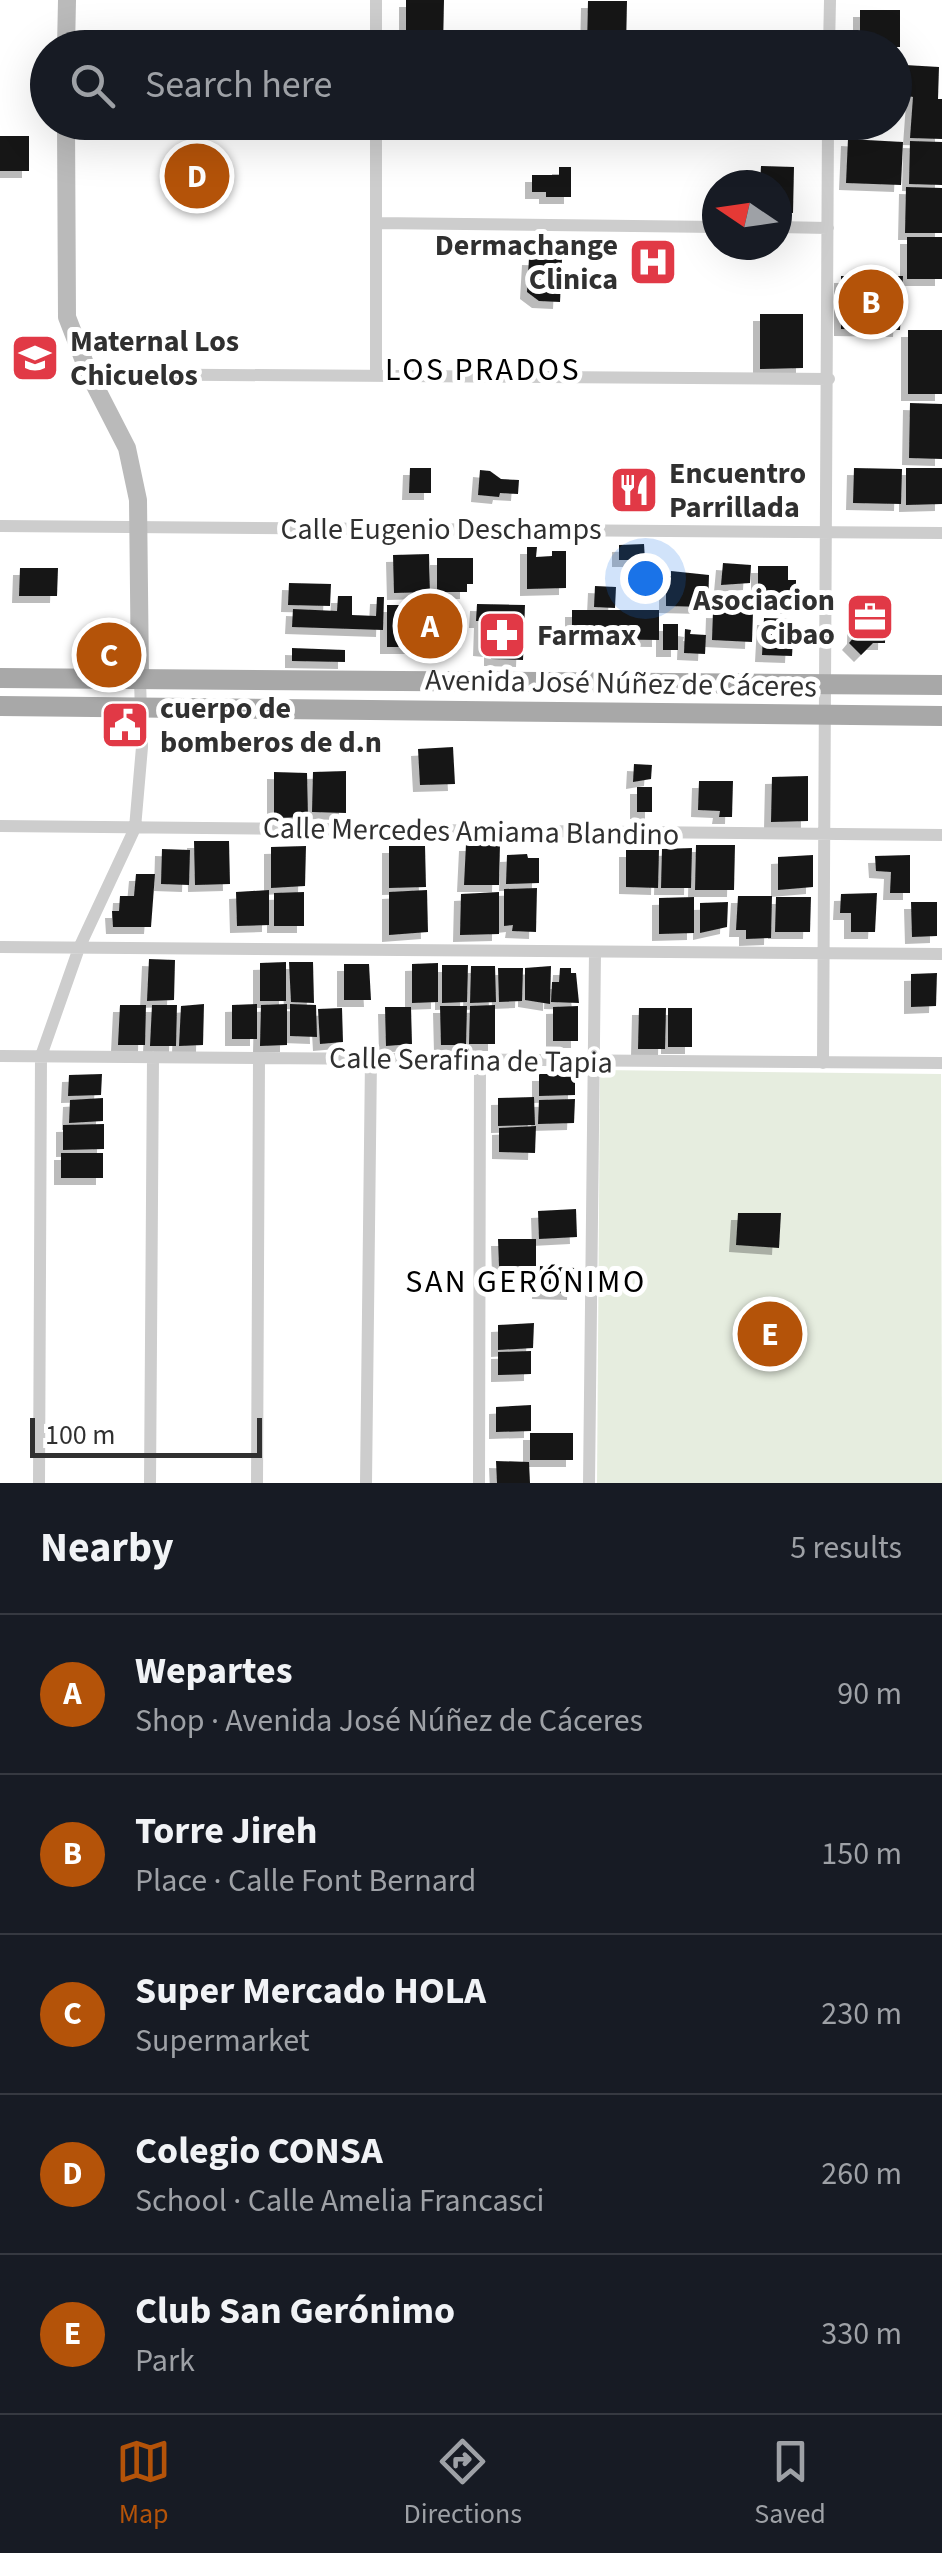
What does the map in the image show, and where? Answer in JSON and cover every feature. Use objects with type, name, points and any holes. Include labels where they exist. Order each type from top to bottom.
[{"type":"main road","name":"Avenida José Núñez de Cáceres","points":[[0,678],[942,685]]},
{"type":"main road","name":"Avenida José Núñez de Cáceres","points":[[0,706],[942,716]]},
{"type":"street","points":[[66,30],[67,0]]},
{"type":"street","points":[[376,0],[376,30]]},
{"type":"street","points":[[829,30],[830,0]]},
{"type":"street","points":[[38,1483],[41,1056],[79,948],[135,828],[142,747],[138,500],[126,448],[89,374],[67,316],[66,140]]},
{"type":"street","points":[[376,140],[376,376]]},
{"type":"street","points":[[823,1063],[828,140]]},
{"type":"street","points":[[376,223],[702,226]]},
{"type":"street","points":[[792,227],[828,228]]},
{"type":"street","points":[[89,374],[829,379]]},
{"type":"street","name":"Calle Eugenio Deschamps","points":[[0,526],[942,533]]},
{"type":"street","name":"Calle Mercedes Amiama Blandino","points":[[0,826],[942,835]]},
{"type":"street","points":[[0,947],[942,954]]},
{"type":"street","points":[[588,1483],[595,952]]},
{"type":"street","name":"Calle Serafina de Tapia","points":[[0,1056],[942,1063]]},
{"type":"street","points":[[150,1483],[153,1057]]},
{"type":"street","points":[[257,1483],[259,1058]]},
{"type":"street","points":[[366,1483],[371,1059]]},
{"type":"street","points":[[479,1483],[480,1060]]},
{"type":"shaded area","points":[[600,1070],[941,1074],[942,1483],[597,1483]]},
{"type":"building","points":[[406,0],[444,0],[443,30],[406,30]]},
{"type":"building","points":[[588,1],[627,1],[626,30],[587,30]]},
{"type":"building","points":[[860,10],[900,10],[900,30],[860,30]]},
{"type":"building","points":[[912,65],[939,67],[942,139],[912,138]]},
{"type":"building","points":[[0,136],[29,136],[29,171],[0,171]]},
{"type":"building","points":[[848,140],[903,142],[901,185],[846,183]]},
{"type":"building","points":[[910,141],[942,142],[942,185],[909,184]]},
{"type":"building","points":[[761,166],[794,167],[793,213],[792,170],[761,170]]},
{"type":"building","points":[[559,167],[571,167],[571,197],[546,197],[546,192],[532,192],[532,175],[559,175]]},
{"type":"building","points":[[906,187],[942,188],[942,233],[905,233]]},
{"type":"building","points":[[907,237],[942,237],[942,279],[907,279]]},
{"type":"building","points":[[529,258],[562,259],[560,302],[539,301],[527,292]]},
{"type":"building","points":[[841,276],[903,276],[900,330],[841,329]]},
{"type":"building","points":[[760,314],[803,314],[803,368],[760,369]]},
{"type":"building","points":[[908,330],[942,330],[942,394],[908,394]]},
{"type":"building","points":[[910,403],[942,404],[942,459],[909,458]]},
{"type":"building","points":[[410,468],[431,468],[431,493],[409,493]]},
{"type":"building","points":[[854,468],[902,469],[901,504],[853,503]]},
{"type":"building","points":[[906,468],[942,468],[942,504],[906,505]]},
{"type":"building","points":[[480,470],[490,471],[501,479],[519,480],[518,494],[478,495]]},
{"type":"building","points":[[644,544],[645,560],[619,560],[619,545]]},
{"type":"building","points":[[527,547],[537,547],[536,557],[566,551],[566,588],[527,589]]},
{"type":"building","points":[[429,554],[430,592],[394,593],[393,555]]},
{"type":"building","points":[[437,558],[473,558],[473,584],[467,584],[467,592],[437,592]]},
{"type":"building","points":[[723,563],[751,565],[750,583],[721,585]]},
{"type":"building","points":[[758,566],[788,566],[788,580],[796,580],[796,607],[758,607]]},
{"type":"building","points":[[20,568],[58,568],[57,596],[19,596]]},
{"type":"building","points":[[671,571],[709,575],[708,607],[666,606],[666,576],[671,576]]},
{"type":"building","points":[[289,583],[331,584],[330,606],[288,605]]},
{"type":"building","points":[[595,586],[616,587],[615,608],[594,607]]},
{"type":"building","points":[[338,596],[352,596],[352,615],[376,616],[377,597],[384,597],[383,630],[292,627],[293,609],[337,611]]},
{"type":"building","name":"Asociacion Cibao","points":[[855,597],[886,597],[885,643],[873,643],[861,655],[849,643],[854,637]]},
{"type":"building","name":"Farmax","points":[[477,604],[525,605],[523,660],[491,659],[491,650],[480,649]]},
{"type":"building","points":[[387,605],[432,605],[432,647],[387,647]]},
{"type":"building","points":[[572,610],[659,610],[659,640],[572,639]]},
{"type":"building","points":[[713,611],[753,612],[752,642],[712,640]]},
{"type":"building","points":[[764,618],[794,619],[792,656],[762,655]]},
{"type":"building","points":[[663,624],[678,624],[678,650],[663,650]]},
{"type":"building","points":[[685,629],[691,630],[690,634],[706,635],[705,654],[684,653]]},
{"type":"building","points":[[292,648],[345,650],[345,662],[292,661]]},
{"type":"building","points":[[453,747],[455,784],[420,785],[418,749]]},
{"type":"building","points":[[634,764],[652,765],[651,779],[633,782]]},
{"type":"building","points":[[346,771],[346,813],[312,812],[313,772]]},
{"type":"building","points":[[274,772],[307,773],[308,817],[274,818]]},
{"type":"building","points":[[808,776],[808,821],[771,822],[772,777]]},
{"type":"building","points":[[699,781],[733,781],[732,817],[719,817],[720,811],[698,810]]},
{"type":"building","points":[[637,787],[652,787],[652,812],[637,812]]},
{"type":"building","points":[[194,841],[229,841],[230,884],[195,885]]},
{"type":"building","points":[[466,844],[500,844],[499,885],[464,885]]},
{"type":"building","points":[[696,845],[735,845],[734,890],[695,890]]},
{"type":"building","points":[[306,846],[305,886],[271,888],[271,847]]},
{"type":"building","points":[[389,846],[425,846],[426,887],[389,888]]},
{"type":"building","points":[[692,848],[691,888],[661,888],[662,849]]},
{"type":"building","points":[[162,849],[190,850],[189,885],[161,884]]},
{"type":"building","points":[[626,850],[659,850],[658,888],[626,887]]},
{"type":"building","points":[[527,854],[528,858],[539,858],[539,883],[506,884],[507,855]]},
{"type":"building","points":[[813,855],[813,887],[778,890],[778,857]]},
{"type":"building","points":[[910,855],[910,893],[890,893],[891,872],[876,871],[875,856]]},
{"type":"building","points":[[136,874],[155,874],[151,927],[113,927],[112,911],[119,911],[120,896],[134,896]]},
{"type":"building","points":[[537,888],[536,932],[512,931],[513,925],[504,926],[504,889]]},
{"type":"building","points":[[269,890],[269,925],[237,926],[236,892]]},
{"type":"building","points":[[427,890],[428,932],[389,935],[389,892]]},
{"type":"building","points":[[304,892],[304,926],[274,926],[274,893]]},
{"type":"building","points":[[499,892],[499,934],[460,935],[461,894]]},
{"type":"building","points":[[877,893],[875,932],[851,932],[851,913],[840,913],[841,894]]},
{"type":"building","points":[[738,896],[772,896],[771,938],[746,939],[746,930],[736,930]]},
{"type":"building","points":[[694,897],[694,933],[659,934],[659,898]]},
{"type":"building","points":[[776,897],[811,897],[810,932],[775,932]]},
{"type":"building","points":[[728,902],[727,927],[700,933],[700,903]]},
{"type":"building","points":[[911,902],[937,902],[937,936],[912,937]]},
{"type":"building","points":[[149,959],[175,960],[174,1000],[147,1001]]},
{"type":"building","points":[[286,962],[286,1001],[260,1001],[260,963]]},
{"type":"building","points":[[289,962],[313,962],[314,1003],[291,1002]]},
{"type":"building","points":[[438,963],[438,1002],[412,1003],[412,964]]},
{"type":"building","points":[[344,964],[369,964],[371,1000],[344,1000]]},
{"type":"building","points":[[442,965],[468,965],[467,1002],[442,1003]]},
{"type":"building","points":[[471,966],[495,966],[496,1002],[470,1003]]},
{"type":"building","points":[[551,966],[550,1004],[525,1000],[525,968]]},
{"type":"building","points":[[498,968],[523,968],[522,1001],[499,1002]]},
{"type":"building","points":[[560,968],[571,968],[571,973],[576,973],[579,1003],[551,1002],[552,982],[559,982]]},
{"type":"building","points":[[937,973],[936,1006],[911,1007],[911,974]]},
{"type":"building","points":[[204,1004],[203,1045],[179,1046],[181,1006]]},
{"type":"building","points":[[257,1004],[257,1039],[232,1039],[232,1005]]},
{"type":"building","points":[[287,1004],[287,1045],[260,1046],[261,1005]]},
{"type":"building","points":[[290,1004],[316,1005],[317,1037],[290,1036]]},
{"type":"building","points":[[120,1005],[146,1005],[145,1045],[118,1045]]},
{"type":"building","points":[[152,1005],[177,1005],[176,1046],[150,1046]]},
{"type":"building","points":[[495,1005],[495,1044],[469,1044],[470,1006]]},
{"type":"building","points":[[440,1006],[467,1006],[466,1045],[441,1045]]},
{"type":"building","points":[[578,1006],[578,1041],[553,1041],[553,1007]]},
{"type":"building","points":[[385,1007],[411,1007],[412,1044],[386,1046]]},
{"type":"building","points":[[342,1008],[343,1042],[320,1044],[318,1009]]},
{"type":"building","points":[[639,1008],[666,1008],[665,1049],[638,1049]]},
{"type":"building","points":[[668,1008],[692,1008],[692,1047],[668,1047]]},
{"type":"building","points":[[102,1074],[101,1095],[68,1096],[69,1075]]},
{"type":"building","points":[[539,1074],[575,1074],[575,1095],[539,1096]]},
{"type":"building","points":[[534,1097],[535,1125],[498,1126],[498,1098]]},
{"type":"building","points":[[103,1098],[103,1121],[69,1123],[70,1100]]},
{"type":"building","points":[[575,1099],[574,1123],[538,1124],[539,1100]]},
{"type":"building","points":[[104,1124],[104,1149],[63,1150],[63,1125]]},
{"type":"building","points":[[536,1126],[535,1153],[499,1152],[499,1128]]},
{"type":"building","points":[[61,1153],[103,1153],[103,1178],[61,1178]]},
{"type":"building","points":[[576,1209],[577,1237],[539,1239],[538,1211]]},
{"type":"building","points":[[738,1213],[781,1213],[779,1248],[736,1245]]},
{"type":"building","points":[[498,1239],[536,1239],[536,1266],[499,1266]]},
{"type":"building","points":[[540,1266],[575,1268],[574,1293],[539,1292]]},
{"type":"building","points":[[534,1323],[533,1348],[498,1350],[498,1325]]},
{"type":"building","points":[[531,1351],[531,1374],[498,1375],[498,1352]]},
{"type":"building","points":[[531,1405],[531,1431],[496,1432],[496,1407]]},
{"type":"building","points":[[530,1433],[573,1433],[573,1460],[530,1460]]},
{"type":"building","points":[[496,1461],[529,1462],[530,1483],[497,1483]]},
{"type":"place","name":"Colegio CONSA","points":[[197,176]]},
{"type":"place","name":"Dermachange Clinica","points":[[653,262]]},
{"type":"place","name":"Torre Jireh","points":[[871,302]]},
{"type":"place","name":"Maternal Los Chicuelos","points":[[35,358]]},
{"type":"place","name":"Encuentro Parrillada","points":[[634,490]]},
{"type":"place","name":"Asociacion Cibao","points":[[870,617]]},
{"type":"place","name":"Wepartes","points":[[430,626]]},
{"type":"place","name":"Farmax","points":[[502,635]]},
{"type":"place","name":"Super Mercado HOLA","points":[[109,655]]},
{"type":"place","name":"cuerpo de bomberos de d.n","points":[[125,725]]},
{"type":"place","name":"Club San Gerónimo","points":[[770,1334]]},
{"type":"district","name":"LOS PRADOS","points":[[483,369]]},
{"type":"district","name":"SAN GERÓNIMO","points":[[526,1281]]}]
